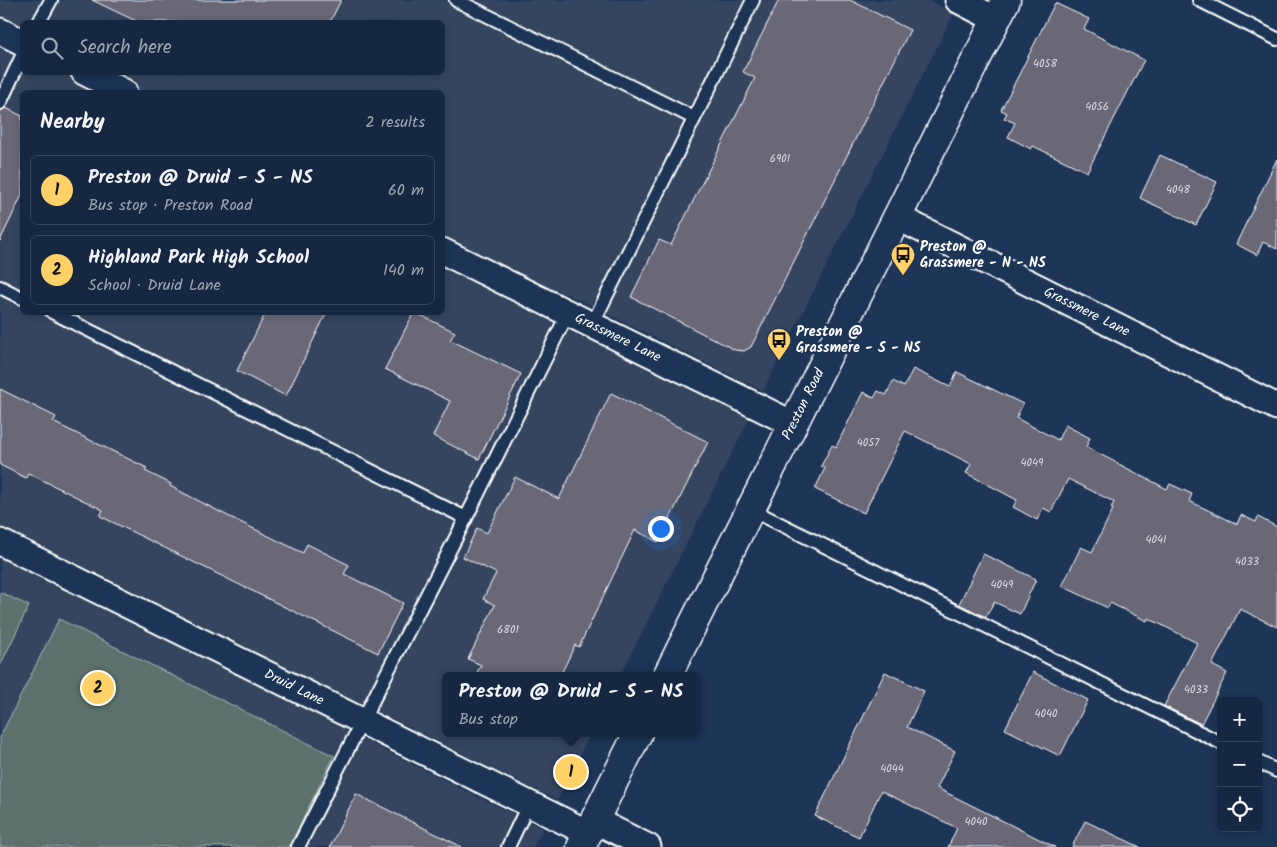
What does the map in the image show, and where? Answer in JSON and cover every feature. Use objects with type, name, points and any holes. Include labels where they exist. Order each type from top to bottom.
[{"type":"main road","name":"Preston Road","points":[[669,672],[1001,10]]},
{"type":"main road","points":[[588,834],[636,737]]},
{"type":"street","points":[[958,0],[1001,10]]},
{"type":"street","points":[[0,31],[20,41]]},
{"type":"street","points":[[90,75],[120,90]]},
{"type":"street","name":"Grassmere Lane","points":[[897,217],[1277,407]]},
{"type":"street","name":"Grassmere Lane","points":[[445,252],[793,424]]},
{"type":"street","name":"Druid Lane","points":[[0,542],[361,722],[529,803],[588,834],[648,847]]},
{"type":"lane","points":[[40,20],[51,0]]},
{"type":"lane","points":[[456,0],[694,118]]},
{"type":"lane","points":[[592,325],[753,0]]},
{"type":"lane","points":[[1199,0],[1277,39]]},
{"type":"lane","points":[[0,103],[20,60]]},
{"type":"lane","points":[[0,287],[20,297]]},
{"type":"lane","points":[[298,847],[568,313]]},
{"type":"lane","points":[[58,315],[466,518]]},
{"type":"lane","points":[[750,509],[1219,742]]},
{"type":"lane","points":[[1262,764],[1277,771]]},
{"type":"lane","points":[[508,847],[529,803]]},
{"type":"shaded area","points":[[0,0],[928,0],[954,13],[763,391],[565,293],[552,320],[749,419],[622,672],[442,672],[442,737],[589,737],[557,800],[360,703],[346,731],[543,829],[533,847],[0,847]]},
{"type":"green space","points":[[0,592],[29,606],[0,666]]},
{"type":"green space","points":[[59,619],[334,756],[289,847],[0,847],[0,737]]},
{"type":"building","points":[[92,0],[341,0],[331,20],[134,20]]},
{"type":"building","points":[[779,0],[850,0],[910,30],[751,347],[744,351],[735,350],[631,297],[659,240],[671,245],[755,78],[743,72]]},
{"type":"building","points":[[1055,3],[1089,19],[1084,29],[1144,60],[1087,172],[1033,146],[1031,149],[1008,137],[1015,123],[1004,118],[1007,113],[1001,110]]},
{"type":"building","points":[[6,108],[20,115],[20,199],[0,241],[0,111]]},
{"type":"building","points":[[1160,155],[1217,182],[1196,225],[1140,198]]},
{"type":"building","points":[[1277,159],[1277,249],[1263,242],[1257,255],[1236,244]]},
{"type":"building","points":[[265,315],[326,315],[286,396],[237,371]]},
{"type":"building","points":[[412,315],[420,315],[455,332],[450,340],[521,374],[479,459],[433,436],[450,401],[385,369]]},
{"type":"building","points":[[913,369],[950,387],[957,372],[1023,404],[1016,418],[1058,440],[1065,425],[1090,438],[1086,447],[1167,489],[1170,484],[1192,494],[1189,501],[1237,524],[1241,515],[1256,522],[1258,517],[1277,527],[1277,627],[1240,609],[1212,665],[1227,673],[1201,724],[1164,706],[1197,643],[1148,618],[1147,621],[1110,603],[1108,608],[1062,586],[1081,547],[1092,552],[1113,509],[1111,508],[1114,502],[1068,479],[1051,512],[1043,508],[1037,520],[1013,507],[1017,500],[966,473],[971,464],[905,431],[864,513],[815,489],[825,468],[821,466],[832,445],[836,447],[863,392],[874,398],[878,391],[886,395],[893,381],[904,387]]},
{"type":"building","points":[[0,389],[56,417],[53,422],[147,468],[145,471],[171,484],[170,486],[226,515],[303,553],[307,544],[349,565],[344,574],[403,603],[378,653],[100,516],[103,510],[28,473],[26,478],[0,465]]},
{"type":"building","points":[[611,393],[708,442],[658,542],[635,530],[579,647],[575,645],[562,672],[477,672],[481,665],[468,659],[495,605],[483,599],[496,573],[463,557],[477,528],[487,533],[515,477],[559,499]]},
{"type":"building","points":[[983,554],[1036,579],[1020,614],[994,602],[986,617],[959,604]]},
{"type":"building","points":[[885,672],[924,691],[907,727],[955,751],[937,788],[1055,847],[948,847],[957,828],[881,791],[859,837],[815,816]]},
{"type":"building","points":[[1033,672],[1088,700],[1060,756],[1005,729]]},
{"type":"building","points":[[356,794],[462,847],[330,847]]},
{"type":"building","points":[[1085,821],[1140,847],[1072,847]]},
{"type":"place","name":"Preston @ Grassmere - N - NS","points":[[903,276]]},
{"type":"place","name":"Preston @ Grassmere - S - NS","points":[[779,361]]},
{"type":"place","name":"Highland Park High School","points":[[98,688]]},
{"type":"place","name":"Preston @ Druid - S - NS","points":[[571,772]]}]
